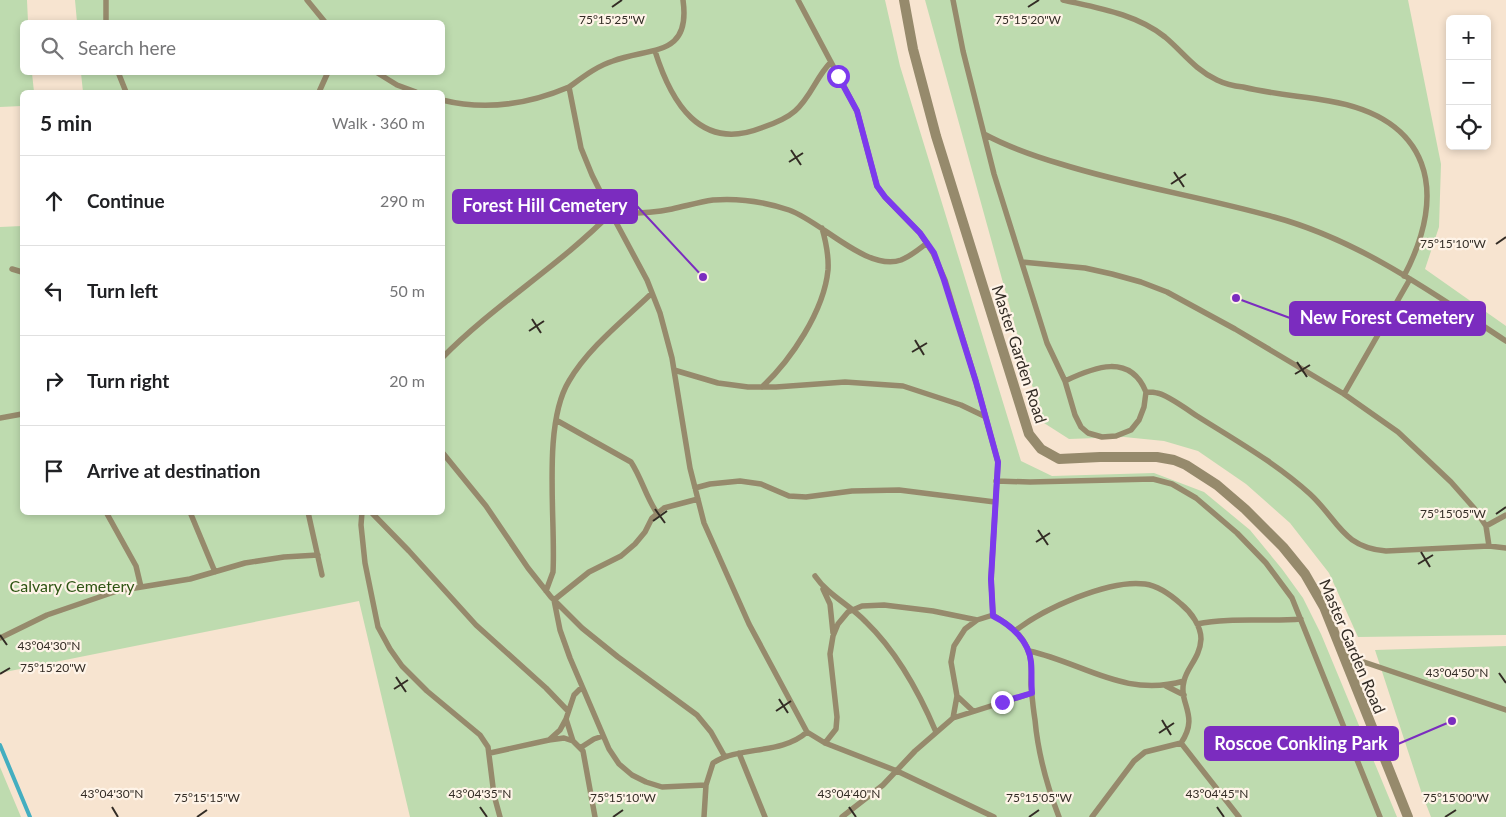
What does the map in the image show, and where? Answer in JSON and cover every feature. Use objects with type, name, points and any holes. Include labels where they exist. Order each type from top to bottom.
[{"type":"street","name":"Master Garden Road","points":[[904,0],[913,49],[936,136],[1029,434],[1041,449],[1059,458],[1157,458],[1174,460],[1186,465],[1217,485],[1245,509],[1283,547],[1305,574],[1324,607],[1408,817]]},
{"type":"lane","points":[[106,0],[106,20]]},
{"type":"lane","points":[[307,0],[323,20]]},
{"type":"lane","points":[[445,101],[468,105],[511,104],[536,100],[569,87],[592,71],[613,61],[655,51],[674,42],[681,32],[686,17],[684,0]]},
{"type":"lane","points":[[798,0],[857,111],[877,186],[885,197],[920,233],[934,253],[944,280],[976,382],[998,462],[991,579],[993,616]]},
{"type":"lane","points":[[953,0],[994,174],[1047,343],[1065,381],[1074,414],[1081,427],[1088,433],[1102,436],[1116,436],[1131,430],[1139,420],[1144,407],[1146,392],[1134,374],[1120,367],[1108,366],[1094,368],[1065,381]]},
{"type":"lane","points":[[1063,0],[1124,15],[1147,24],[1166,38],[1201,71],[1218,81],[1260,92],[1357,107],[1376,115],[1407,139],[1418,155],[1426,173],[1428,188],[1421,236],[1407,277],[1344,394]]},
{"type":"lane","points":[[655,51],[668,86],[679,105],[694,120],[709,130],[726,135],[746,134],[776,122],[793,112],[806,99],[824,69],[831,62]]},
{"type":"lane","points":[[119,75],[125,90]]},
{"type":"lane","points":[[320,90],[327,75]]},
{"type":"lane","points":[[380,75],[396,86],[409,90]]},
{"type":"lane","points":[[569,87],[581,148],[611,213],[648,280],[660,313],[674,370],[690,468],[704,523],[749,624],[807,732],[825,743],[897,771],[994,817]]},
{"type":"lane","points":[[984,134],[1002,144],[1096,175],[1275,217],[1320,233],[1356,249],[1407,277],[1506,341]]},
{"type":"lane","points":[[445,355],[487,316],[582,240],[611,213],[651,212],[715,200],[741,200],[765,203],[791,210],[851,247],[882,261],[900,260],[913,254],[927,243]]},
{"type":"lane","points":[[762,387],[782,367],[792,353],[819,303],[825,287],[828,270],[828,250],[822,228]]},
{"type":"lane","points":[[1022,262],[1085,268],[1127,278],[1159,289],[1235,329],[1344,394],[1398,432],[1451,482],[1474,508],[1486,526],[1489,546]]},
{"type":"lane","points":[[12,269],[20,271]]},
{"type":"lane","points":[[546,591],[554,572],[552,479],[556,420],[560,397],[568,381],[580,365],[652,292]]},
{"type":"lane","points":[[674,370],[718,383],[762,387],[845,382],[903,386],[954,403],[984,416]]},
{"type":"lane","points":[[1146,392],[1158,393],[1179,405],[1285,473],[1311,495],[1334,519],[1345,536],[1357,545],[1371,550],[1386,552],[1489,546],[1506,548]]},
{"type":"lane","points":[[0,418],[20,414]]},
{"type":"lane","points":[[556,420],[631,462],[638,473],[649,502],[658,513]]},
{"type":"lane","points":[[445,456],[486,506],[528,568],[554,600],[582,628],[618,657],[697,715],[711,732],[725,757]]},
{"type":"lane","points":[[996,481],[1152,479],[1172,484],[1196,498],[1237,533],[1266,563],[1292,598],[1380,817]]},
{"type":"lane","points":[[695,488],[710,484],[740,481],[761,484],[788,496],[806,497],[852,491],[899,490],[995,502]]},
{"type":"lane","points":[[554,600],[589,572],[621,556],[635,544],[645,532],[652,518],[664,508],[698,499]]},
{"type":"lane","points":[[108,515],[136,566],[142,587]]},
{"type":"lane","points":[[191,515],[215,572]]},
{"type":"lane","points":[[309,515],[322,574]]},
{"type":"lane","points":[[362,515],[365,563],[378,627],[402,666],[427,691],[480,735],[488,747],[494,795],[500,817]]},
{"type":"lane","points":[[374,515],[476,625],[546,688],[568,711]]},
{"type":"lane","points":[[1486,526],[1506,515]]},
{"type":"lane","points":[[0,638],[47,615],[117,591],[190,579],[245,564],[284,557],[318,555]]},
{"type":"lane","points":[[815,576],[830,604],[833,634],[830,654],[837,718],[836,729],[825,743]]},
{"type":"lane","points":[[1015,631],[1027,621],[1048,610],[1098,591],[1128,584],[1145,584],[1159,588],[1188,610],[1197,624],[1201,638],[1198,655],[1184,681],[1184,694],[1190,717],[1186,735],[1181,743],[1175,746],[1145,752],[1134,760],[1092,817]]},
{"type":"lane","points":[[822,587],[854,609],[884,641],[916,689],[936,732]]},
{"type":"lane","points":[[554,600],[560,630],[582,687],[609,749],[619,764],[632,775],[662,787],[706,785]]},
{"type":"lane","points":[[833,634],[838,624],[848,612],[862,606],[884,605],[976,620],[993,616],[1005,622],[1015,631],[1028,651],[1031,661],[1032,693],[1039,747],[1049,792],[1059,817]]},
{"type":"lane","points":[[1197,624],[1211,621],[1280,621],[1301,619]]},
{"type":"lane","points":[[953,718],[957,696],[951,662],[954,646],[965,629],[976,620]]},
{"type":"lane","points":[[1028,651],[1044,654],[1128,684],[1166,686],[1184,681]]},
{"type":"lane","points":[[1343,655],[1506,710]]},
{"type":"lane","points":[[1166,686],[1184,694]]},
{"type":"lane","points":[[549,740],[560,730],[574,695],[582,687]]},
{"type":"lane","points":[[842,817],[883,785],[915,751],[953,718],[1032,693]]},
{"type":"lane","points":[[957,696],[973,711]]},
{"type":"lane","points":[[566,719],[573,741]]},
{"type":"lane","points":[[704,817],[706,785],[713,763],[739,753],[799,740],[807,732]]},
{"type":"lane","points":[[580,748],[594,739],[603,736]]},
{"type":"lane","points":[[490,753],[549,740],[564,738],[573,741],[583,751],[595,817]]},
{"type":"lane","points":[[1181,743],[1239,817]]},
{"type":"lane","points":[[739,753],[765,817]]},
{"type":"green space","points":[[0,0],[27,0],[28,20],[20,20],[20,75],[32,75],[34,90],[20,90],[20,106],[0,107]]},
{"type":"green space","name":"Calvary Cemetery","points":[[75,0],[885,0],[900,66],[1021,461],[1052,476],[1154,473],[1204,492],[1250,530],[1303,598],[1321,634],[1397,817],[410,817],[359,601],[0,673],[0,227],[20,226],[20,515],[445,515],[445,90],[83,90],[81,75],[445,75],[445,20],[77,20]]},
{"type":"green space","points":[[925,0],[1408,0],[1441,164],[1439,227],[1425,269],[1506,326],[1506,635],[1358,637],[1329,573],[1290,523],[1246,484],[1198,451],[1164,441],[1124,437],[1069,439],[1044,423],[1026,366]]},
{"type":"green space","points":[[1506,646],[1506,817],[1431,817],[1375,650]]},
{"type":"green space","points":[[0,767],[21,817],[0,817]]},
{"type":"waterway","points":[[0,745],[30,817]]},
{"type":"place","name":"Forest Hill Cemetery","points":[[703,277]]},
{"type":"place","name":"New Forest Cemetery","points":[[1236,298]]},
{"type":"place","name":"Roscoe Conkling Park","points":[[1452,721]]},
{"type":"route","points":[[838,76],[857,111],[877,186],[885,197],[920,233],[934,253],[959,326],[998,462],[991,579],[993,616],[1005,622],[1024,642],[1031,661],[1032,693],[1002,702]]}]
